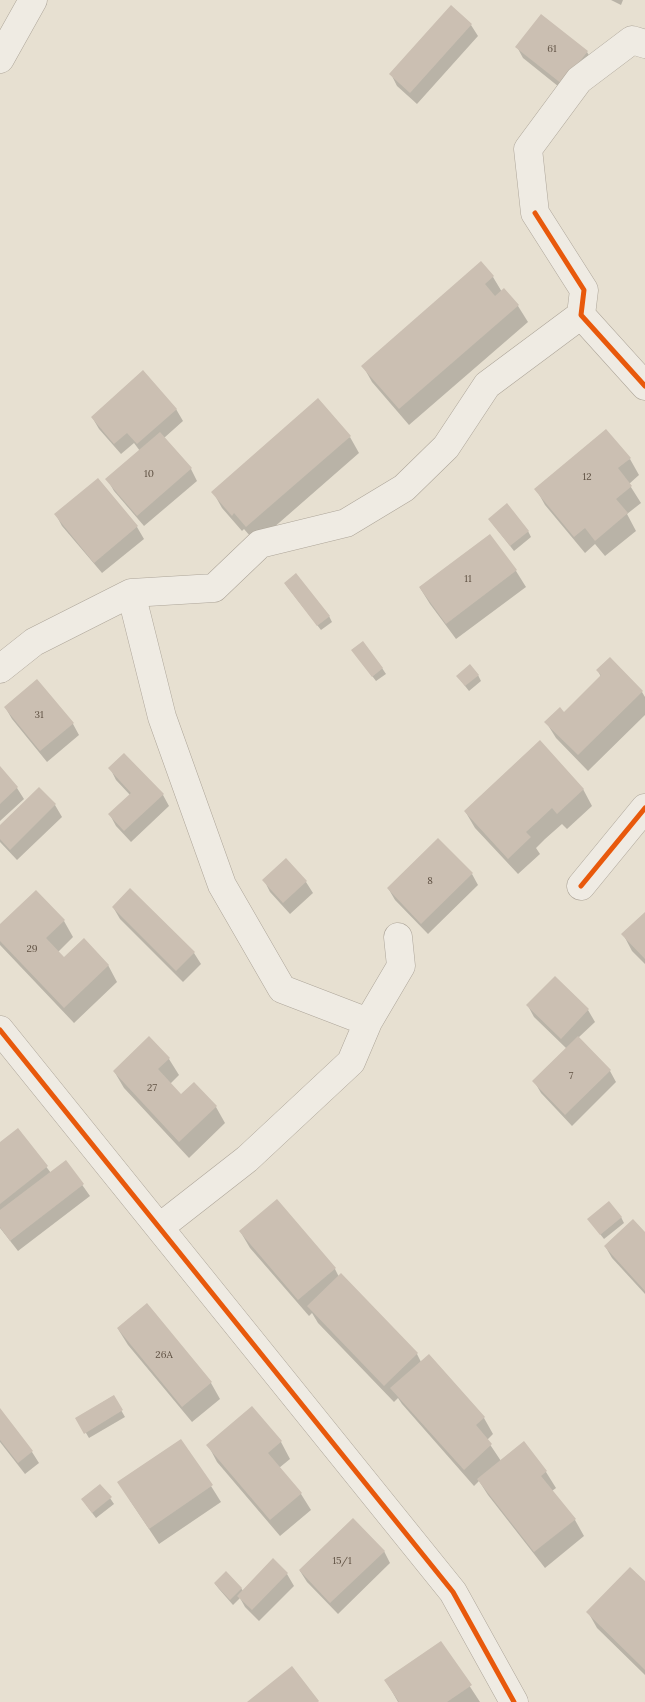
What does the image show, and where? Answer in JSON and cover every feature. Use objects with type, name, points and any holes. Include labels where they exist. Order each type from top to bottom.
[{"type":"street","points":[[0,59],[33,0]]},
{"type":"street","points":[[0,669],[34,642],[131,593],[214,588],[260,544],[346,523],[404,488],[446,447],[487,385],[581,315],[584,290],[535,213],[528,150],[579,80],[632,40],[645,44]]},
{"type":"street","points":[[581,315],[645,386]]},
{"type":"street","points":[[131,593],[162,717],[222,884],[282,989],[368,1022]]},
{"type":"street","points":[[581,886],[645,808]]},
{"type":"street","points":[[160,1227],[248,1159],[351,1062],[368,1022],[401,966],[398,937]]},
{"type":"street","points":[[0,1030],[453,1592],[514,1702]]},
{"type":"building","points":[[451,5],[472,24],[410,93],[389,74]]},
{"type":"building","points":[[541,14],[588,51],[562,84],[515,47]]},
{"type":"building","points":[[481,261],[494,276],[485,284],[495,296],[504,288],[519,305],[399,409],[361,366]]},
{"type":"building","points":[[143,370],[177,409],[137,444],[127,433],[114,444],[91,417]]},
{"type":"building","points":[[318,398],[351,436],[246,527],[234,513],[232,516],[211,492]]},
{"type":"building","points":[[606,429],[631,458],[618,468],[632,486],[616,499],[628,513],[595,541],[585,528],[574,537],[534,489]]},
{"type":"building","points":[[160,432],[192,468],[137,516],[105,479]]},
{"type":"building","points":[[98,478],[138,526],[94,563],[54,514]]},
{"type":"building","points":[[507,503],[529,531],[510,546],[488,519]]},
{"type":"building","points":[[490,534],[517,570],[446,624],[419,587]]},
{"type":"building","points":[[296,573],[330,616],[317,626],[284,583]]},
{"type":"building","points":[[363,641],[383,668],[372,677],[351,650]]},
{"type":"building","points":[[610,657],[643,691],[578,755],[544,722],[560,707],[564,712],[601,675],[596,670]]},
{"type":"building","points":[[470,664],[479,675],[465,686],[456,676]]},
{"type":"building","points":[[37,679],[74,723],[40,751],[4,707]]},
{"type":"building","points":[[540,740],[584,789],[557,814],[552,808],[526,832],[531,837],[508,859],[464,811]]},
{"type":"building","points":[[124,753],[164,794],[124,831],[108,814],[131,793],[108,768]]},
{"type":"building","points":[[0,766],[18,787],[0,804]]},
{"type":"building","points":[[39,787],[56,804],[10,850],[0,839],[0,825]]},
{"type":"building","points":[[438,838],[473,873],[421,924],[387,888]]},
{"type":"building","points":[[286,858],[307,881],[283,903],[262,880]]},
{"type":"building","points":[[130,888],[195,952],[176,971],[112,907]]},
{"type":"building","points":[[36,890],[65,920],[46,938],[64,957],[84,938],[109,965],[64,1008],[0,941],[0,924]]},
{"type":"building","points":[[645,912],[645,959],[621,934]]},
{"type":"building","points":[[555,976],[589,1009],[561,1039],[526,1005]]},
{"type":"building","points":[[149,1036],[170,1058],[158,1069],[181,1094],[194,1082],[217,1106],[179,1142],[113,1071]]},
{"type":"building","points":[[578,1036],[611,1070],[565,1115],[532,1081]]},
{"type":"building","points":[[18,1128],[48,1166],[0,1204],[0,1142]]},
{"type":"building","points":[[66,1160],[84,1184],[10,1241],[0,1227],[0,1210]]},
{"type":"building","points":[[277,1199],[336,1268],[298,1300],[239,1231]]},
{"type":"building","points":[[609,1201],[622,1217],[600,1235],[587,1219]]},
{"type":"building","points":[[633,1219],[645,1232],[645,1291],[604,1246]]},
{"type":"building","points":[[341,1273],[418,1353],[384,1386],[307,1306]]},
{"type":"building","points":[[147,1303],[212,1382],[182,1407],[117,1328]]},
{"type":"building","points":[[429,1354],[485,1417],[476,1425],[492,1444],[464,1470],[390,1388]]},
{"type":"building","points":[[114,1395],[123,1410],[84,1434],[75,1418]]},
{"type":"building","points":[[252,1406],[282,1441],[268,1453],[302,1493],[270,1520],[206,1445]]},
{"type":"building","points":[[0,1408],[33,1451],[18,1463],[0,1440]]},
{"type":"building","points":[[181,1439],[213,1485],[149,1529],[117,1482]]},
{"type":"building","points":[[524,1441],[547,1471],[541,1476],[576,1519],[534,1552],[477,1479]]},
{"type":"building","points":[[100,1484],[112,1497],[92,1513],[81,1499]]},
{"type":"building","points":[[353,1518],[385,1551],[330,1603],[299,1570]]},
{"type":"building","points":[[273,1558],[288,1573],[252,1610],[237,1596]]},
{"type":"building","points":[[630,1567],[645,1581],[645,1670],[586,1612]]},
{"type":"building","points":[[226,1571],[242,1588],[230,1600],[214,1583]]},
{"type":"building","points":[[441,1641],[472,1685],[447,1702],[399,1702],[384,1680]]},
{"type":"building","points":[[292,1666],[318,1702],[247,1702]]},
{"type":"cycle path","points":[[535,213],[584,290],[581,315],[645,386]]},
{"type":"cycle path","points":[[581,886],[645,808]]},
{"type":"cycle path","points":[[0,1030],[453,1592],[514,1702]]}]
